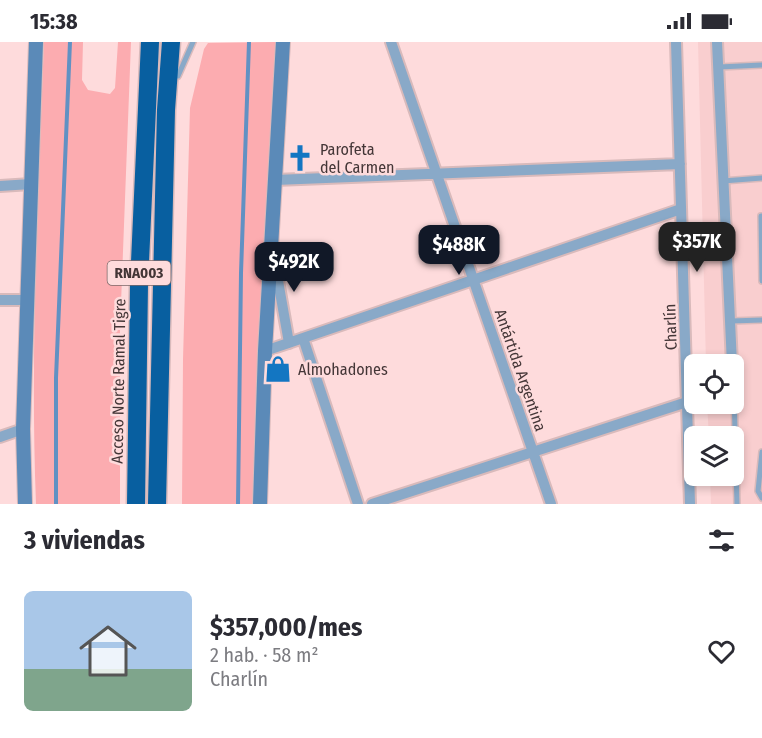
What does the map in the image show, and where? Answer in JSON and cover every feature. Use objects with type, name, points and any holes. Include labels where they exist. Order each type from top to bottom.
[{"type":"highway","points":[[139,42],[146,105]]},
{"type":"highway","name":"Acceso Norte Ramal Tigre","points":[[136,504],[139,284],[150,42]]},
{"type":"highway","name":"RNA003","points":[[157,504],[165,110],[171,42]]},
{"type":"highway","points":[[162,265],[178,76]]},
{"type":"street","points":[[26,504],[23,429],[36,42]]},
{"type":"street","points":[[260,504],[283,42]]},
{"type":"street","name":"Antártida Argentina","points":[[391,42],[475,279],[551,504]]},
{"type":"street","name":"Charlín","points":[[676,42],[686,354]]},
{"type":"street","points":[[717,42],[731,354]]},
{"type":"street","points":[[275,180],[680,164]]},
{"type":"street","points":[[0,186],[31,184]]},
{"type":"street","points":[[266,351],[681,209]]},
{"type":"street","points":[[272,248],[289,343]]},
{"type":"street","points":[[0,300],[27,300]]},
{"type":"street","points":[[303,338],[358,504]]},
{"type":"street","points":[[372,504],[684,403]]},
{"type":"street","name":"Charlín","points":[[687,414],[690,504]]},
{"type":"street","points":[[0,437],[23,429]]},
{"type":"lane","points":[[178,76],[193,42]]},
{"type":"lane","points":[[718,67],[762,66]]},
{"type":"lane","points":[[723,181],[762,178]]},
{"type":"lane","points":[[761,216],[762,281]]},
{"type":"lane","points":[[728,321],[762,320]]},
{"type":"lane","points":[[735,414],[737,504]]},
{"type":"lane","points":[[762,452],[758,491],[762,498]]},
{"type":"shaded area","points":[[44,42],[83,42],[82,80],[88,90],[110,94],[115,88],[118,42],[131,42],[120,330],[120,504],[36,504],[34,331]]},
{"type":"shaded area","points":[[276,42],[255,504],[182,504],[183,360],[190,108],[204,49],[208,43]]},
{"type":"shaded area","points":[[698,42],[762,42],[762,504],[711,504],[710,486],[744,486],[744,426],[708,426],[708,414],[744,414],[744,354],[706,354]]},
{"type":"waterway","points":[[56,504],[56,378],[70,42]]},
{"type":"waterway","points":[[238,504],[241,273],[249,42]]},
{"type":"place","name":"Parofeta del Carmen","points":[[300,158]]},
{"type":"place","name":"Almohadones","points":[[278,369]]}]
